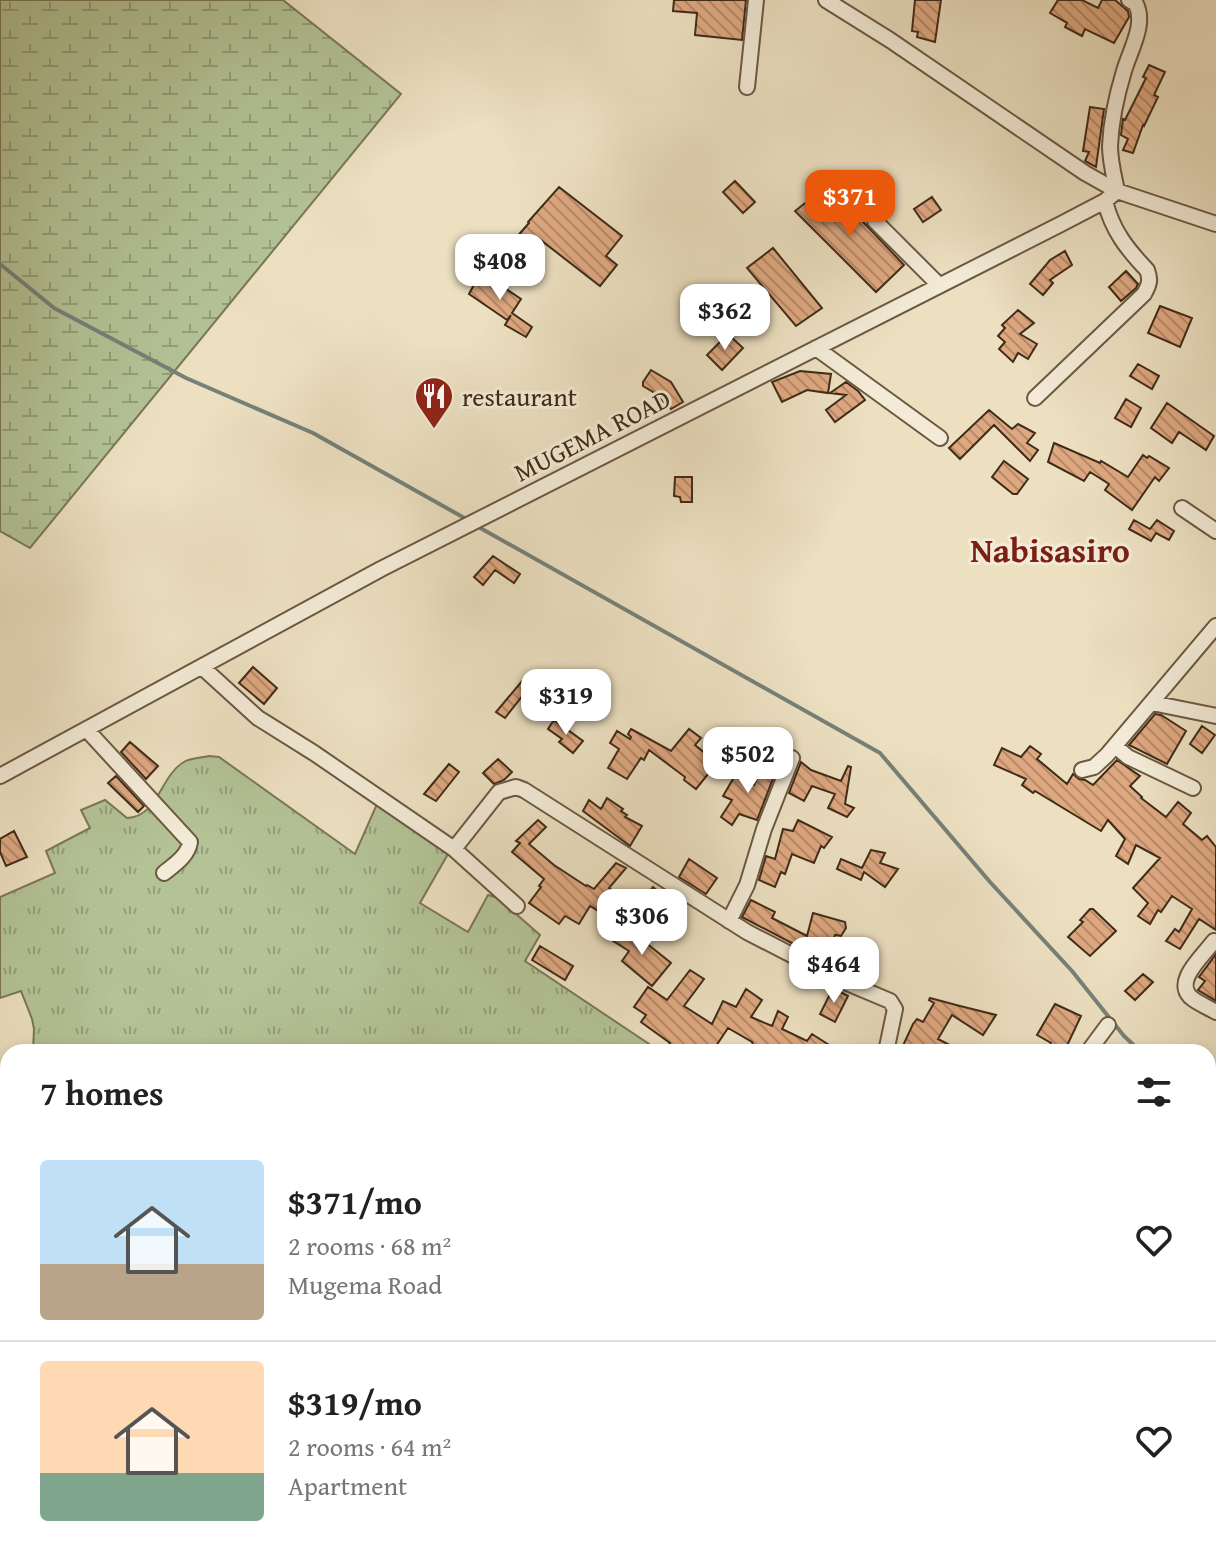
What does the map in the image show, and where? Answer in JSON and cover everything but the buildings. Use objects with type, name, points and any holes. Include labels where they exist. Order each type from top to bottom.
[{"type":"street","points":[[747,87],[756,0]]},
{"type":"street","points":[[826,0],[1085,173],[1117,191],[1216,224]]},
{"type":"street","points":[[1117,191],[1110,146],[1123,73],[1140,16],[1136,4],[1129,0]]},
{"type":"street","name":"MUGEMA ROAD","points":[[0,776],[381,569],[1105,201],[1117,191]]},
{"type":"street","points":[[1035,398],[1148,287],[1150,276],[1116,232],[1105,201]]},
{"type":"street","points":[[875,221],[939,285]]},
{"type":"street","points":[[816,348],[940,438]]},
{"type":"street","points":[[1182,508],[1216,531]]},
{"type":"street","points":[[1082,770],[1094,767],[1115,746],[1216,626]]},
{"type":"street","points":[[202,667],[258,718],[454,849],[517,906]]},
{"type":"street","points":[[1152,703],[1216,716]]},
{"type":"street","points":[[87,730],[190,842],[184,856],[164,873]]},
{"type":"street","points":[[1115,746],[1128,757],[1193,788]]},
{"type":"street","points":[[729,921],[747,885],[792,758]]},
{"type":"street","points":[[454,849],[499,792],[516,787],[524,790],[747,932],[840,980],[890,1001],[895,1009],[888,1044]]},
{"type":"street","points":[[1214,941],[1186,978],[1185,986],[1191,998],[1216,1012]]},
{"type":"street","points":[[1094,1044],[1108,1025]]},
{"type":"green space","points":[[0,0],[283,0],[401,94],[30,548],[0,531]]},
{"type":"green space","points":[[219,757],[355,854],[377,804],[448,854],[420,903],[468,932],[488,895],[498,898],[540,935],[525,961],[649,1044],[33,1044],[32,1019],[21,991],[0,998],[0,897],[55,873],[46,851],[90,828],[81,810],[105,800],[127,818],[137,816],[146,811],[176,768],[186,761]]},
{"type":"waterway","points":[[0,264],[54,308],[186,378],[313,433],[468,520]]},
{"type":"waterway","points":[[475,525],[880,753],[1132,1044]]},
{"type":"place","name":"restaurant","points":[[434,430]]},
{"type":"district","name":"Nabisasiro","points":[[1050,549]]}]
